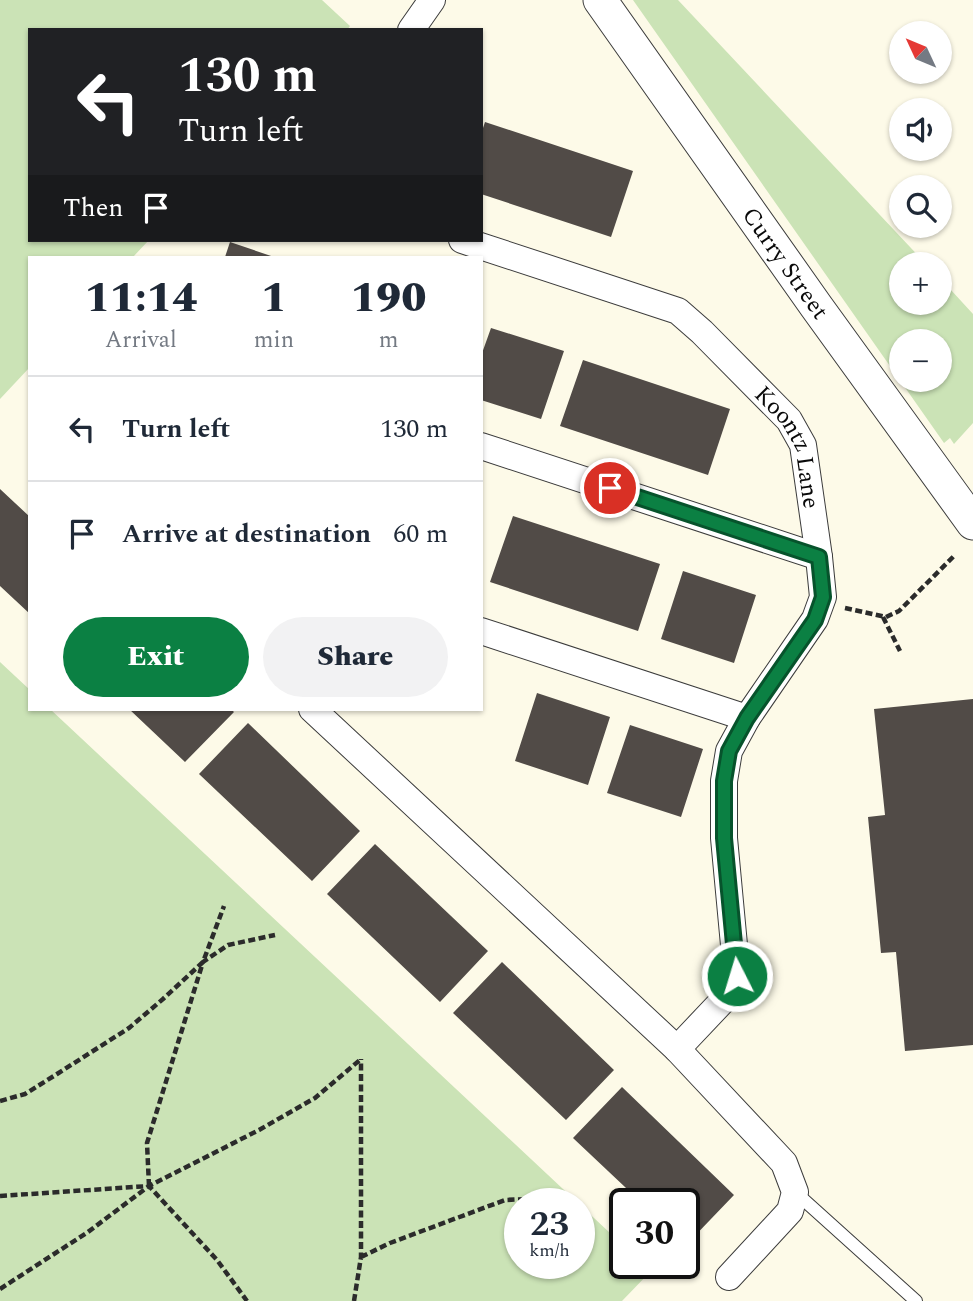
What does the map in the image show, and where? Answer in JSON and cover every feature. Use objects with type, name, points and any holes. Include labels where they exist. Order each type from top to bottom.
[{"type":"street","points":[[412,28],[432,0]]},
{"type":"street","name":"Curry Street","points":[[600,0],[973,523]]},
{"type":"street","name":"Koontz Lane","points":[[468,242],[678,310],[789,420],[803,445],[823,597],[815,620],[747,718],[729,751],[724,781],[724,838],[737,976],[729,994],[677,1049]]},
{"type":"street","points":[[483,447],[819,557]]},
{"type":"street","points":[[483,632],[747,718]]},
{"type":"street","points":[[314,711],[677,1049],[784,1163],[795,1192],[790,1211],[729,1277]]},
{"type":"lane","points":[[795,1192],[916,1301]]},
{"type":"path","points":[[836,606],[891,616],[954,555]]},
{"type":"path","points":[[883,616],[900,651]]},
{"type":"path","points":[[224,906],[203,962],[147,1143],[149,1186],[217,1260],[247,1301]]},
{"type":"path","points":[[0,1101],[25,1094],[129,1028],[203,962],[228,945],[275,935]]},
{"type":"path","points":[[0,1289],[88,1232],[149,1186],[315,1098],[361,1059],[361,1257],[354,1301]]},
{"type":"path","points":[[0,1196],[149,1186]]},
{"type":"path","points":[[361,1257],[399,1239],[504,1200]]},
{"type":"green space","points":[[0,0],[322,0],[350,26],[348,28],[28,28],[28,242],[147,242],[134,256],[28,256],[28,369],[0,399]]},
{"type":"green space","points":[[633,0],[678,0],[889,225],[889,238],[902,238],[915,252],[889,252],[889,315],[952,315],[952,291],[973,314],[973,423],[954,444],[950,438],[944,443],[908,392],[952,392],[952,329],[889,329],[889,365]]},
{"type":"green space","points":[[0,662],[28,688],[28,711],[52,711],[562,1188],[504,1188],[504,1279],[595,1279],[595,1219],[609,1232],[609,1279],[643,1279],[622,1301],[0,1301]]},
{"type":"building","points":[[485,122],[633,171],[611,237],[483,195]]},
{"type":"building","points":[[230,242],[271,256],[225,256]]},
{"type":"building","points":[[491,328],[564,351],[541,419],[483,401],[483,350]]},
{"type":"building","points":[[583,360],[730,409],[708,475],[560,426]]},
{"type":"building","points":[[0,489],[28,515],[28,612],[0,586]]},
{"type":"building","points":[[513,516],[660,564],[638,631],[490,582]]},
{"type":"building","points":[[683,571],[756,595],[734,663],[661,639]]},
{"type":"building","points":[[537,693],[610,717],[588,785],[515,761]]},
{"type":"building","points":[[973,699],[973,1045],[905,1051],[896,952],[881,953],[868,817],[885,815],[874,709]]},
{"type":"building","points":[[131,711],[233,711],[185,762]]},
{"type":"building","points":[[248,723],[360,831],[312,881],[199,774]]},
{"type":"building","points":[[630,725],[703,749],[681,817],[607,793]]},
{"type":"building","points":[[375,844],[488,951],[440,1002],[327,894]]},
{"type":"building","points":[[502,962],[614,1070],[566,1120],[453,1013]]},
{"type":"building","points":[[622,1087],[734,1195],[700,1230],[700,1188],[626,1188],[573,1138]]},
{"type":"route","points":[[610,488],[819,557],[823,597],[815,620],[747,718],[729,751],[724,781],[724,838],[737,976]]}]
